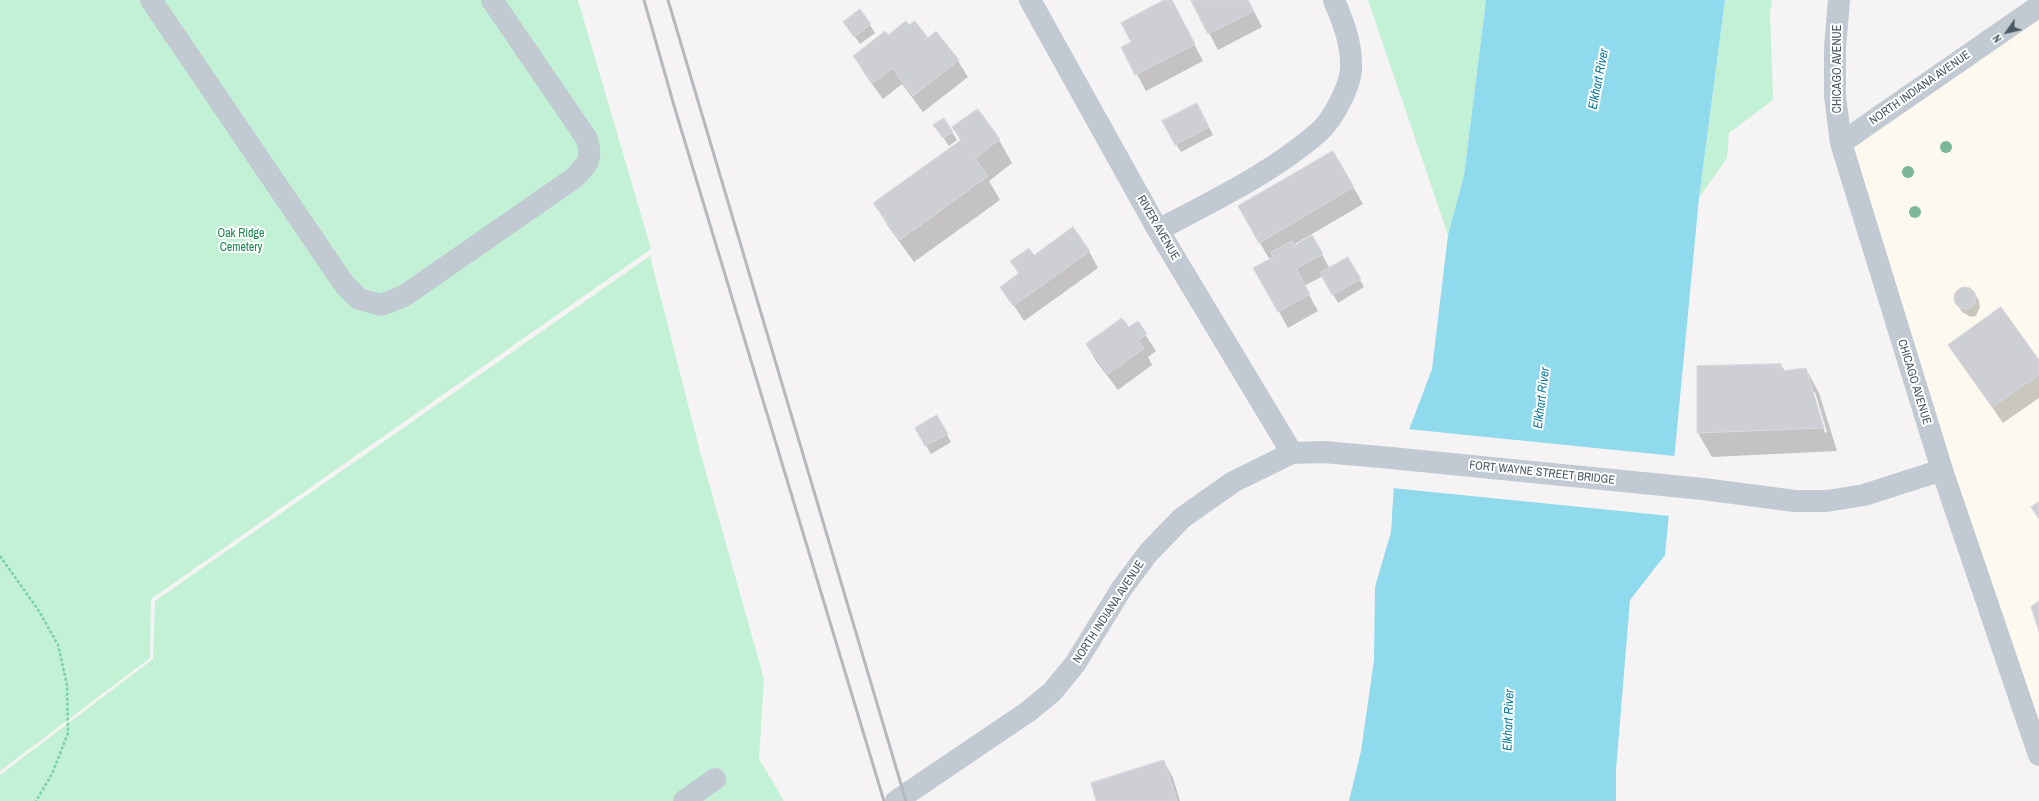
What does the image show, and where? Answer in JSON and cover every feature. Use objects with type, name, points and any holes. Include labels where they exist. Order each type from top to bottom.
[{"type":"street","points":[[151,0],[344,284],[359,299],[381,305],[404,296],[574,178],[588,164],[591,152],[587,139],[492,0]]},
{"type":"street","name":"RIVER AVENUE","points":[[1030,0],[1158,230],[1292,453]]},
{"type":"street","points":[[1158,230],[1240,186],[1286,156],[1320,131],[1339,108],[1351,71],[1348,35],[1334,0]]},
{"type":"street","name":"CHICAGO AVENUE","points":[[1839,0],[1835,48],[1835,96],[1841,143],[1942,470],[2039,755]]},
{"type":"street","name":"NORTH INDIANA AVENUE","points":[[1841,143],[2039,6]]},
{"type":"street","name":"NORTH INDIANA AVENUE","points":[[896,801],[1029,711],[1052,692],[1075,664],[1122,588],[1148,552],[1182,518],[1232,482],[1292,453],[1323,452],[1381,456]]},
{"type":"street","name":"FORT WAYNE STREET BRIDGE","points":[[1381,456],[1703,489],[1795,502],[1827,501],[1864,495],[1942,470]]},
{"type":"street","points":[[684,801],[715,779]]},
{"type":"path","points":[[0,556],[39,612],[58,645],[67,685],[68,733],[52,774],[36,801]]},
{"type":"shaded area","points":[[2039,10],[2039,755],[1841,143]]},
{"type":"green space","name":"Oak Ridge Cemetery","points":[[0,0],[578,0],[651,249],[151,599],[150,658],[0,771]]},
{"type":"green space","points":[[1368,0],[1486,0],[1464,175],[1448,235]]},
{"type":"green space","points":[[1725,0],[1772,0],[1770,13],[1773,100],[1729,133],[1727,158],[1699,198]]},
{"type":"green space","points":[[650,256],[701,455],[764,679],[759,759],[784,801],[0,801],[0,775],[153,659],[155,601]]},
{"type":"water","name":"Elkhart River","points":[[1486,0],[1725,0],[1699,198],[1665,555],[1630,600],[1616,770],[1616,801],[1349,801],[1361,751],[1374,660],[1375,587],[1391,532],[1395,467],[1432,369],[1448,235],[1464,175]]},
{"type":"pier","points":[[1407,429],[1675,456],[1670,516],[1392,488],[1393,467]]},
{"type":"building","points":[[1164,0],[1172,0],[1195,44],[1135,75],[1121,47],[1131,42],[1121,23]]},
{"type":"building","points":[[1191,0],[1248,0],[1254,11],[1208,34]]},
{"type":"building","points":[[860,9],[871,24],[854,37],[843,22]]},
{"type":"building","points":[[906,21],[909,25],[915,21],[928,38],[936,31],[959,60],[913,96],[892,68],[873,83],[853,56],[885,31],[888,35]]},
{"type":"building","points":[[1197,103],[1209,127],[1175,145],[1162,121]]},
{"type":"building","points":[[978,109],[1000,139],[975,158],[988,176],[900,240],[873,203],[961,140],[952,127]]},
{"type":"building","points":[[944,118],[953,132],[943,138],[933,125]]},
{"type":"building","points":[[1333,151],[1354,187],[1259,243],[1238,206]]},
{"type":"building","points":[[1073,227],[1090,251],[1013,306],[1000,287],[1019,273],[1010,261],[1029,248],[1034,255]]},
{"type":"building","points":[[1312,235],[1323,254],[1296,269],[1310,294],[1278,312],[1253,268],[1273,257],[1271,252],[1292,241],[1295,245]]},
{"type":"building","points":[[1348,257],[1361,279],[1332,295],[1320,273]]},
{"type":"building","points":[[1965,287],[1973,290],[1976,298],[1973,306],[1965,309],[1957,306],[1954,298],[1957,290]]},
{"type":"building","points":[[2001,307],[2039,360],[2039,375],[1992,407],[1948,345]]},
{"type":"building","points":[[1122,318],[1129,327],[1138,321],[1147,334],[1138,341],[1144,348],[1108,374],[1086,344]]},
{"type":"building","points":[[1781,364],[1782,371],[1806,368],[1824,428],[1697,433],[1697,366]]},
{"type":"building","points":[[937,415],[948,434],[925,446],[915,428]]},
{"type":"building","points":[[2039,502],[2039,519],[2031,507]]},
{"type":"building","points":[[2039,601],[2039,632],[2031,607]]},
{"type":"building","points":[[1164,760],[1177,801],[1096,801],[1091,783]]},
{"type":"railway","points":[[644,0],[675,109],[884,801]]},
{"type":"railway","points":[[668,0],[906,801]]}]
